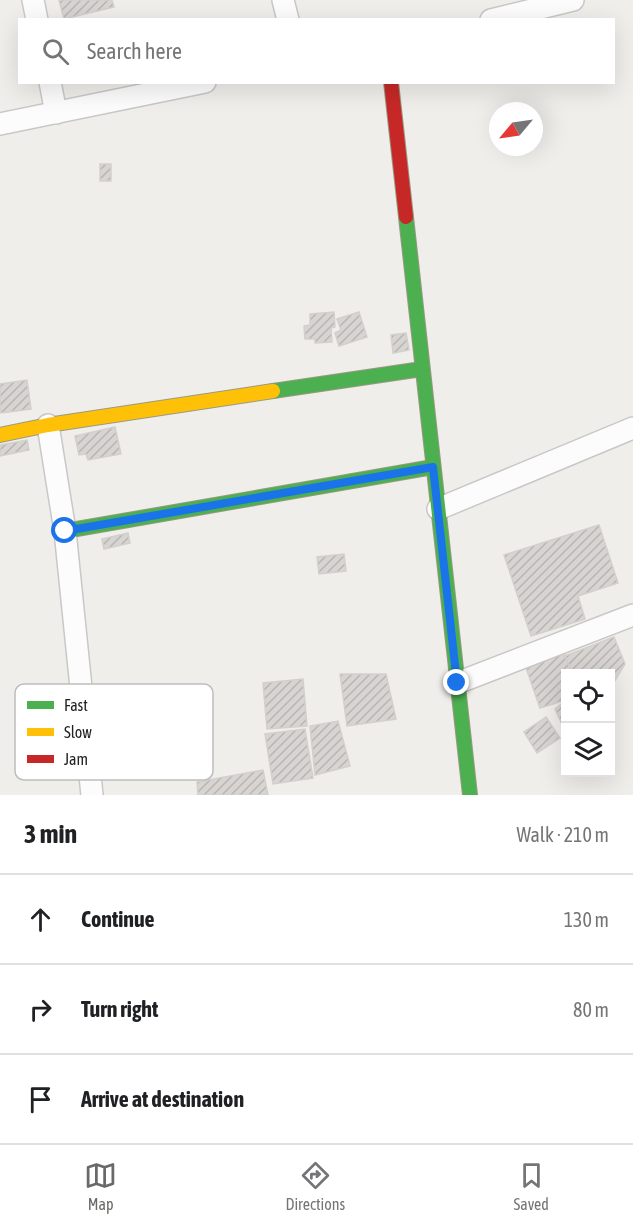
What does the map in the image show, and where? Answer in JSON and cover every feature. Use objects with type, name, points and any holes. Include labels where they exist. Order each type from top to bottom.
[{"type":"street","points":[[33,0],[37,18]]},
{"type":"street","points":[[283,0],[288,18]]},
{"type":"street","points":[[499,18],[573,0]]},
{"type":"street","points":[[50,84],[56,113]]},
{"type":"street","points":[[0,124],[195,84]]},
{"type":"street","points":[[390,84],[470,795]]},
{"type":"street","points":[[0,435],[48,425],[422,369]]},
{"type":"street","points":[[48,425],[65,531],[81,684]]},
{"type":"street","points":[[438,510],[633,428]]},
{"type":"street","points":[[65,531],[433,467]]},
{"type":"street","points":[[457,683],[633,615]]},
{"type":"street","points":[[90,780],[92,795]]},
{"type":"building","points":[[59,0],[112,0],[114,7],[64,18]]},
{"type":"building","points":[[100,164],[111,164],[111,181],[100,181]]},
{"type":"building","points":[[334,312],[335,327],[331,328],[332,342],[315,343],[315,339],[305,339],[304,326],[310,325],[310,314]]},
{"type":"building","points":[[359,312],[367,337],[339,346],[335,333],[341,330],[337,319]]},
{"type":"building","points":[[406,333],[409,350],[393,353],[391,335]]},
{"type":"building","points":[[27,380],[31,409],[0,413],[0,384]]},
{"type":"building","points":[[115,427],[121,454],[88,460],[86,454],[79,455],[75,436]]},
{"type":"building","points":[[27,440],[29,450],[0,456],[0,445]]},
{"type":"building","points":[[599,525],[618,583],[578,596],[585,619],[531,636],[504,555]]},
{"type":"building","points":[[128,533],[130,543],[104,549],[102,539]]},
{"type":"building","points":[[344,554],[346,571],[319,574],[317,557]]},
{"type":"building","points":[[614,637],[625,664],[615,680],[615,669],[570,669],[565,656]]},
{"type":"building","points":[[566,648],[565,656],[570,669],[561,669],[561,702],[540,708],[524,662]]},
{"type":"building","points":[[340,674],[386,674],[396,719],[347,726]]},
{"type":"building","points":[[303,679],[307,726],[267,729],[263,683]]},
{"type":"building","points":[[561,704],[561,722],[555,709]]},
{"type":"building","points":[[546,717],[560,738],[537,753],[524,732]]},
{"type":"building","points":[[338,721],[350,766],[315,775],[310,726]]},
{"type":"building","points":[[305,729],[313,778],[273,784],[265,734]]},
{"type":"building","points":[[263,770],[268,795],[198,795],[197,782]]},
{"type":"traffic: fast","points":[[406,217],[470,795]]},
{"type":"traffic: fast","points":[[273,391],[422,369]]},
{"type":"traffic: fast","points":[[65,531],[433,467]]},
{"type":"traffic: slow","points":[[0,435],[48,425],[273,391]]},
{"type":"traffic: jam","points":[[391,84],[406,217]]},
{"type":"route","points":[[65,531],[433,467],[457,683]]}]
